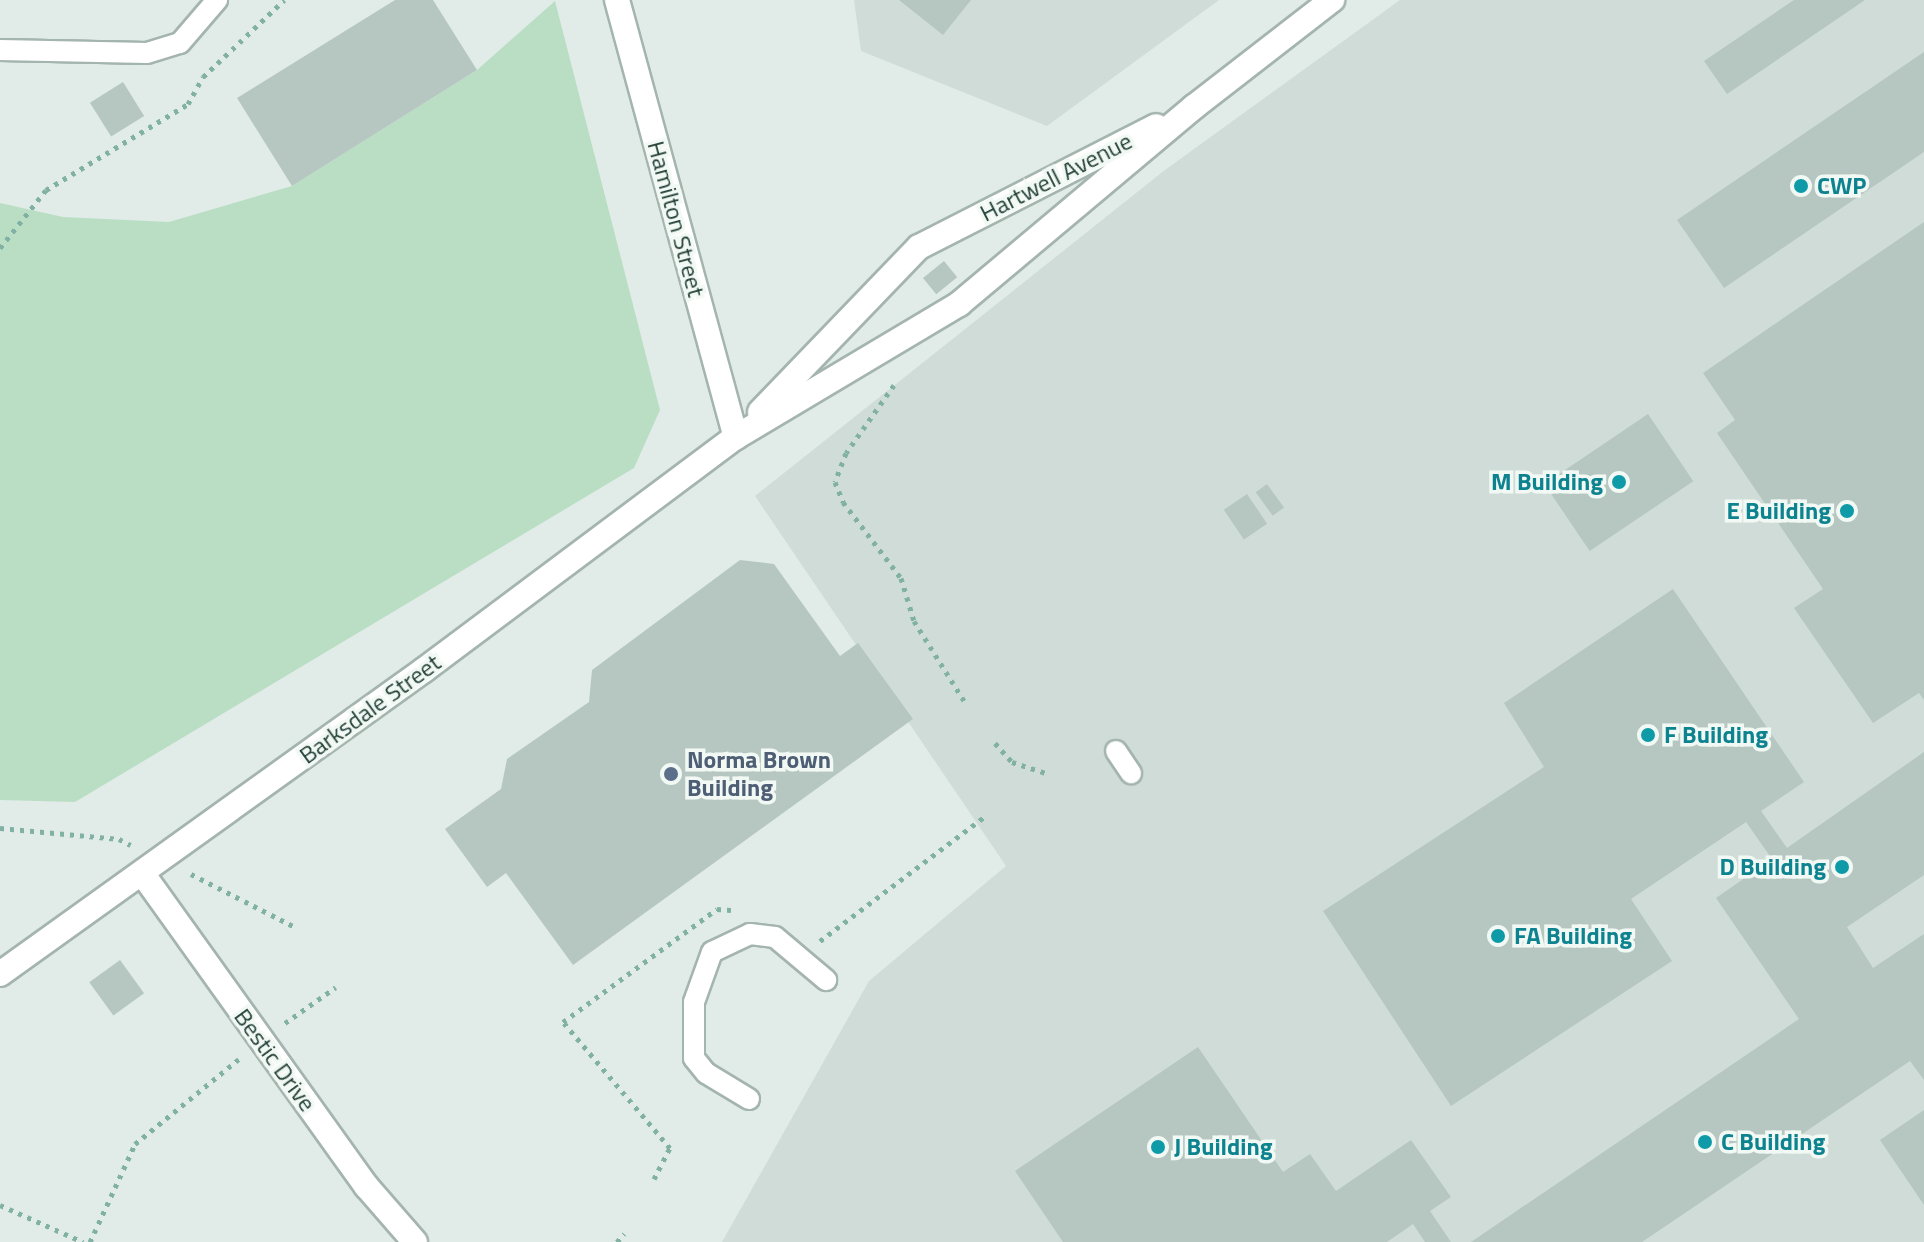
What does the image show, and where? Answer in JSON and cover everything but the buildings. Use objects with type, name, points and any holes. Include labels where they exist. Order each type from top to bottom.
[{"type":"street","name":"Hamilton Street","points":[[617,0],[736,437]]},
{"type":"street","name":"Hartwell Avenue","points":[[959,304],[1194,107],[1332,0]]},
{"type":"street","name":"Hartwell Avenue","points":[[919,247],[1194,107]]},
{"type":"street","name":"Barksdale Street","points":[[736,437],[919,247]]},
{"type":"street","name":"Barksdale Street","points":[[0,974],[736,437],[959,304]]},
{"type":"street","name":"Bestic Drive","points":[[142,873],[367,1187],[415,1242]]},
{"type":"lane","points":[[0,50],[147,53],[180,43],[217,0]]},
{"type":"lane","points":[[1116,751],[1131,773]]},
{"type":"lane","points":[[749,1099],[706,1073],[694,1058],[694,1002],[712,952],[750,934],[775,937],[826,980]]},
{"type":"path","points":[[0,248],[46,190],[188,104],[203,77],[284,0]]},
{"type":"path","points":[[894,385],[846,453],[835,482],[843,502],[901,578],[914,621],[966,704]]},
{"type":"path","points":[[995,743],[1012,762],[1045,773]]},
{"type":"path","points":[[90,1242],[135,1144],[261,1040],[336,987]]},
{"type":"path","points":[[0,1205],[83,1242]]},
{"type":"path","points":[[617,1242],[624,1234]]},
{"type":"shaded area","points":[[854,0],[1219,0],[1047,126],[861,51]]},
{"type":"shaded area","points":[[1400,0],[1924,0],[1924,1242],[722,1242],[869,981],[1006,866],[755,496],[1165,170]]},
{"type":"green space","points":[[555,1],[660,410],[634,468],[75,802],[0,800],[0,203],[63,217],[169,222],[292,186],[477,70]]},
{"type":"place","name":"CWP","points":[[1801,186]]},
{"type":"place","name":"M Building","points":[[1619,482]]},
{"type":"place","name":"E Building","points":[[1847,511]]},
{"type":"place","name":"F Building","points":[[1648,735]]},
{"type":"place","name":"Norma Brown Building","points":[[671,774]]},
{"type":"place","name":"D Building","points":[[1842,867]]},
{"type":"place","name":"FA Building","points":[[1498,936]]},
{"type":"place","name":"C Building","points":[[1705,1142]]},
{"type":"place","name":"J Building","points":[[1158,1147]]}]
